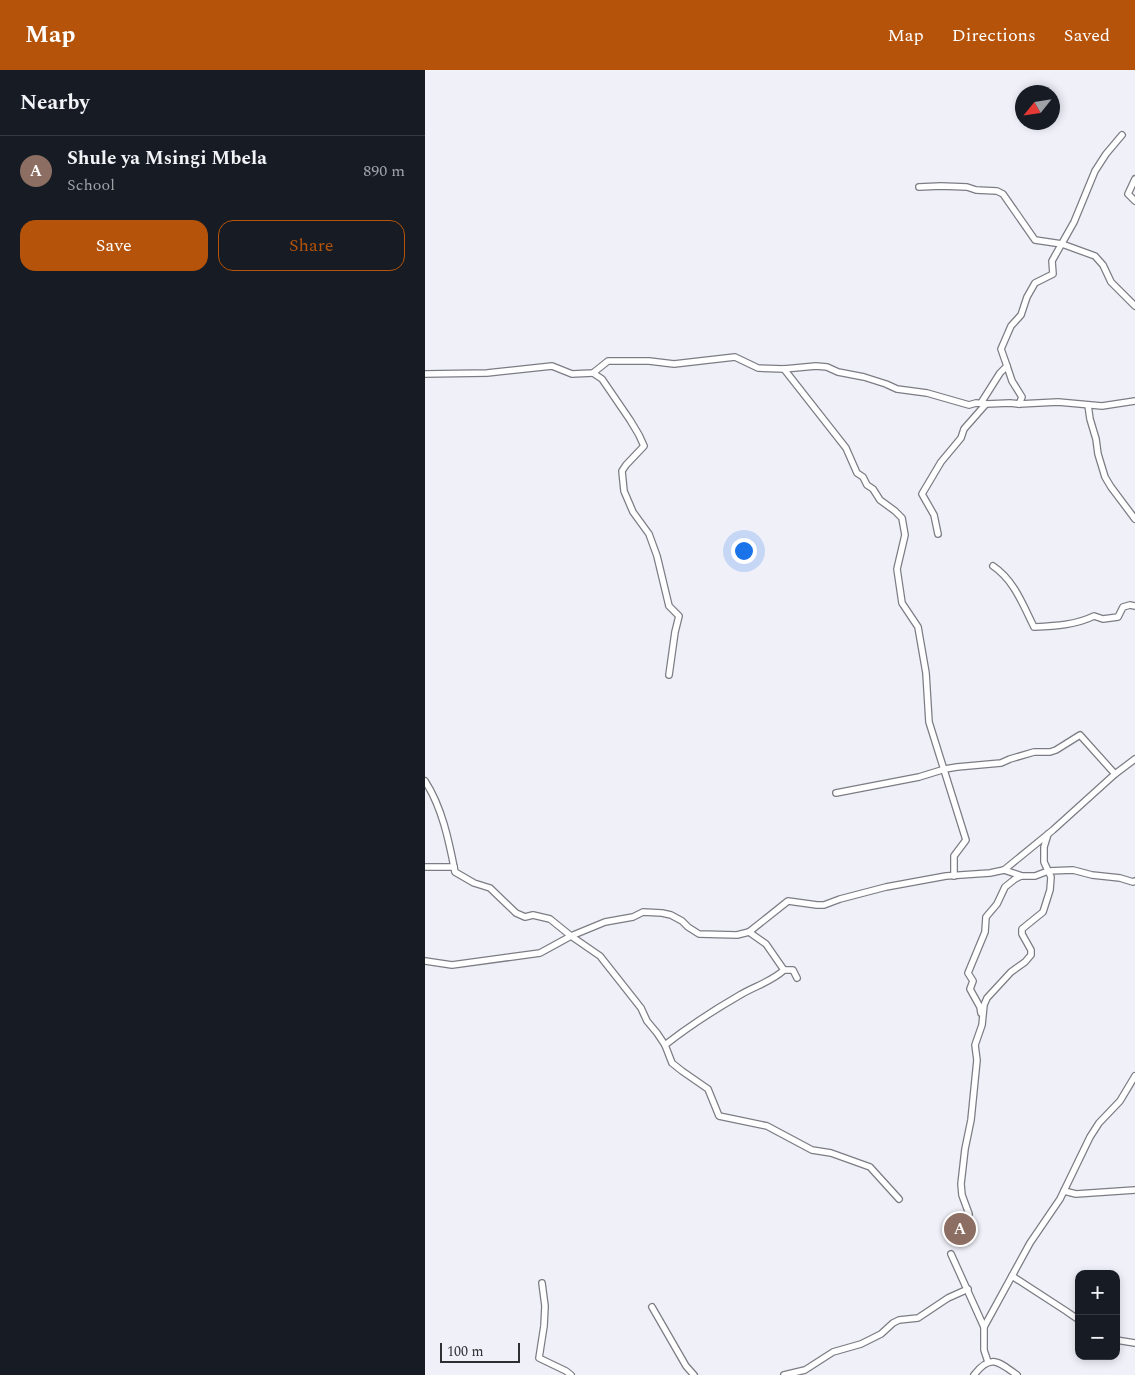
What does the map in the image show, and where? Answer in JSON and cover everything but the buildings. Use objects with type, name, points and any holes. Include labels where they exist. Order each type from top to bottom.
[{"type":"street","points":[[1019,404],[1022,397],[1012,381],[1001,349],[1011,326],[1021,315],[1027,297],[1035,283],[1053,274],[1052,260],[1074,222],[1095,171],[1122,135]]},
{"type":"street","points":[[1135,179],[1128,194],[1135,201]]},
{"type":"street","points":[[919,187],[967,187],[975,190],[997,191],[1003,194],[1035,240],[1062,244],[1095,256],[1103,265],[1111,282],[1135,305]]},
{"type":"street","points":[[425,374],[487,373],[552,366],[571,374],[593,373],[608,361],[649,361],[674,364],[735,357],[758,368],[827,367],[838,372],[865,377],[897,389],[927,393],[969,405],[983,403],[1058,402],[1102,406],[1135,401]]},
{"type":"street","points":[[938,534],[934,515],[922,494],[941,462],[961,438],[964,429],[983,403],[1000,373],[1007,366]]},
{"type":"street","points":[[784,369],[846,448],[857,473],[863,477],[867,485],[873,489],[880,500],[902,518],[905,536],[897,569],[902,603],[918,627],[925,673],[929,722],[966,840],[954,856],[954,876]]},
{"type":"street","points":[[593,373],[602,379],[639,435],[644,446],[622,471],[624,491],[633,512],[649,534],[657,556],[669,606],[679,616],[669,675]]},
{"type":"street","points":[[1088,405],[1089,419],[1097,439],[1105,477],[1135,519]]},
{"type":"street","points":[[993,566],[1008,579],[1023,604],[1033,627],[1073,623],[1094,616],[1103,619],[1117,617],[1123,607],[1135,606]]},
{"type":"street","points":[[836,793],[919,777],[945,769],[1001,763],[1034,752],[1050,752],[1080,735],[1115,774]]},
{"type":"street","points":[[1003,870],[1135,759]]},
{"type":"street","points":[[425,781],[433,793],[451,844],[455,872],[473,883],[490,888],[516,913],[525,917],[533,914],[551,919],[568,935],[600,956],[641,1008],[647,1021],[665,1045],[673,1063],[681,1071],[708,1089],[719,1116],[767,1126],[812,1150],[831,1153],[870,1167],[899,1199]]},
{"type":"street","points":[[969,1214],[962,1195],[961,1184],[971,1120],[977,1060],[975,1045],[982,1025],[984,1005],[987,998],[1011,972],[1031,955],[1031,950],[1021,929],[1043,912],[1050,890],[1051,877],[1044,862],[1044,847],[1048,834]]},
{"type":"street","points":[[425,867],[454,867]]},
{"type":"street","points":[[425,961],[452,965],[540,953],[571,936],[605,922],[633,917],[643,912],[671,914],[695,932],[704,935],[737,935],[749,932],[788,901],[817,906],[824,905],[840,898],[886,887],[946,876],[1003,870],[1022,876],[1035,876],[1049,871],[1073,870],[1092,875],[1135,881]]},
{"type":"street","points":[[982,1025],[980,1007],[970,989],[973,981],[968,973],[985,932],[986,917],[997,904],[1005,887],[1022,876]]},
{"type":"street","points":[[749,932],[766,944],[784,970]]},
{"type":"street","points":[[665,1045],[718,1008],[776,978],[784,970],[793,970],[797,978]]},
{"type":"street","points":[[984,1327],[1030,1243],[1060,1199],[1099,1123],[1120,1101],[1135,1076]]},
{"type":"street","points":[[1064,1191],[1076,1194],[1135,1190]]},
{"type":"street","points":[[951,1254],[984,1327],[984,1350],[988,1362]]},
{"type":"street","points":[[1012,1276],[1075,1317]]},
{"type":"street","points":[[542,1283],[545,1306],[539,1358],[546,1360],[571,1375]]},
{"type":"street","points":[[784,1375],[805,1370],[833,1352],[861,1344],[881,1334],[899,1320],[918,1318],[948,1298],[968,1290]]},
{"type":"street","points":[[652,1307],[686,1366],[694,1375]]},
{"type":"street","points":[[1120,1341],[1135,1344]]},
{"type":"street","points":[[974,1375],[985,1363],[992,1361],[1017,1375]]},
{"type":"place","name":"Shule ya Msingi Mbela","points":[[960,1229]]}]
